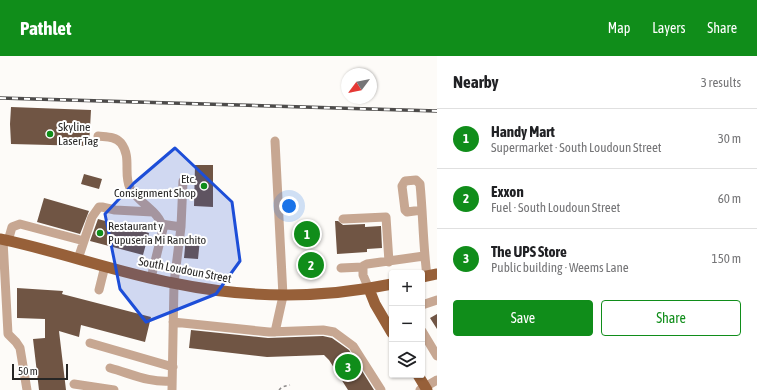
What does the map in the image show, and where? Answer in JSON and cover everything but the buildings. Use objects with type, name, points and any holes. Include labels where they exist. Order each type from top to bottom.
[{"type":"main road","name":"South Loudoun Street","points":[[4,240],[151,278],[232,292],[283,296],[329,294],[369,289],[389,285]]},
{"type":"main road","points":[[369,289],[376,306],[389,328]]},
{"type":"main road","points":[[419,378],[424,389]]},
{"type":"lane","points":[[98,136],[113,137],[122,144],[125,149],[128,162],[128,180],[130,187],[134,194],[153,212],[162,224],[163,229],[151,278]]},
{"type":"lane","points":[[275,141],[283,296],[275,332]]},
{"type":"lane","points":[[422,210],[407,212],[405,210],[402,186],[405,181],[416,180],[420,184],[422,210],[424,256],[429,276]]},
{"type":"lane","points":[[110,368],[149,380],[172,385],[174,283],[181,227],[184,181]]},
{"type":"lane","points":[[78,259],[92,217],[100,207],[115,210],[153,212]]},
{"type":"lane","points":[[343,219],[386,217],[389,262]]},
{"type":"lane","points":[[26,390],[20,348],[8,334],[4,240],[12,227],[20,224],[84,241]]},
{"type":"lane","points":[[162,224],[181,227]]},
{"type":"lane","points":[[341,268],[363,268],[367,264],[424,256]]},
{"type":"lane","points":[[99,290],[105,266]]},
{"type":"lane","points":[[363,268],[363,275],[369,289]]},
{"type":"lane","points":[[425,304],[437,300]]},
{"type":"lane","points":[[173,322],[275,332],[323,330],[334,332],[353,346],[381,390]]},
{"type":"lane","points":[[425,336],[437,356]]},
{"type":"lane","points":[[90,343],[172,367]]},
{"type":"lane","points":[[424,389],[437,380]]},
{"type":"lane","points":[[74,384],[114,390]]},
{"type":"path","points":[[279,390],[290,385]]},
{"type":"highlighted area","points":[[175,148],[232,202],[240,261],[216,294],[146,322],[120,289],[105,214],[134,183]]},
{"type":"railway","points":[[0,98],[437,111]]},
{"type":"place","name":"Skyline Laser Tag","points":[[50,134]]},
{"type":"place","name":"Etc. Consignment Shop","points":[[204,186]]},
{"type":"place","name":"Restaurant y Pupuseria Mi Ranchito","points":[[100,233]]},
{"type":"place","name":"Handy Mart","points":[[307,234]]},
{"type":"place","name":"Exxon","points":[[311,265]]},
{"type":"place","name":"The UPS Store","points":[[348,367]]}]
